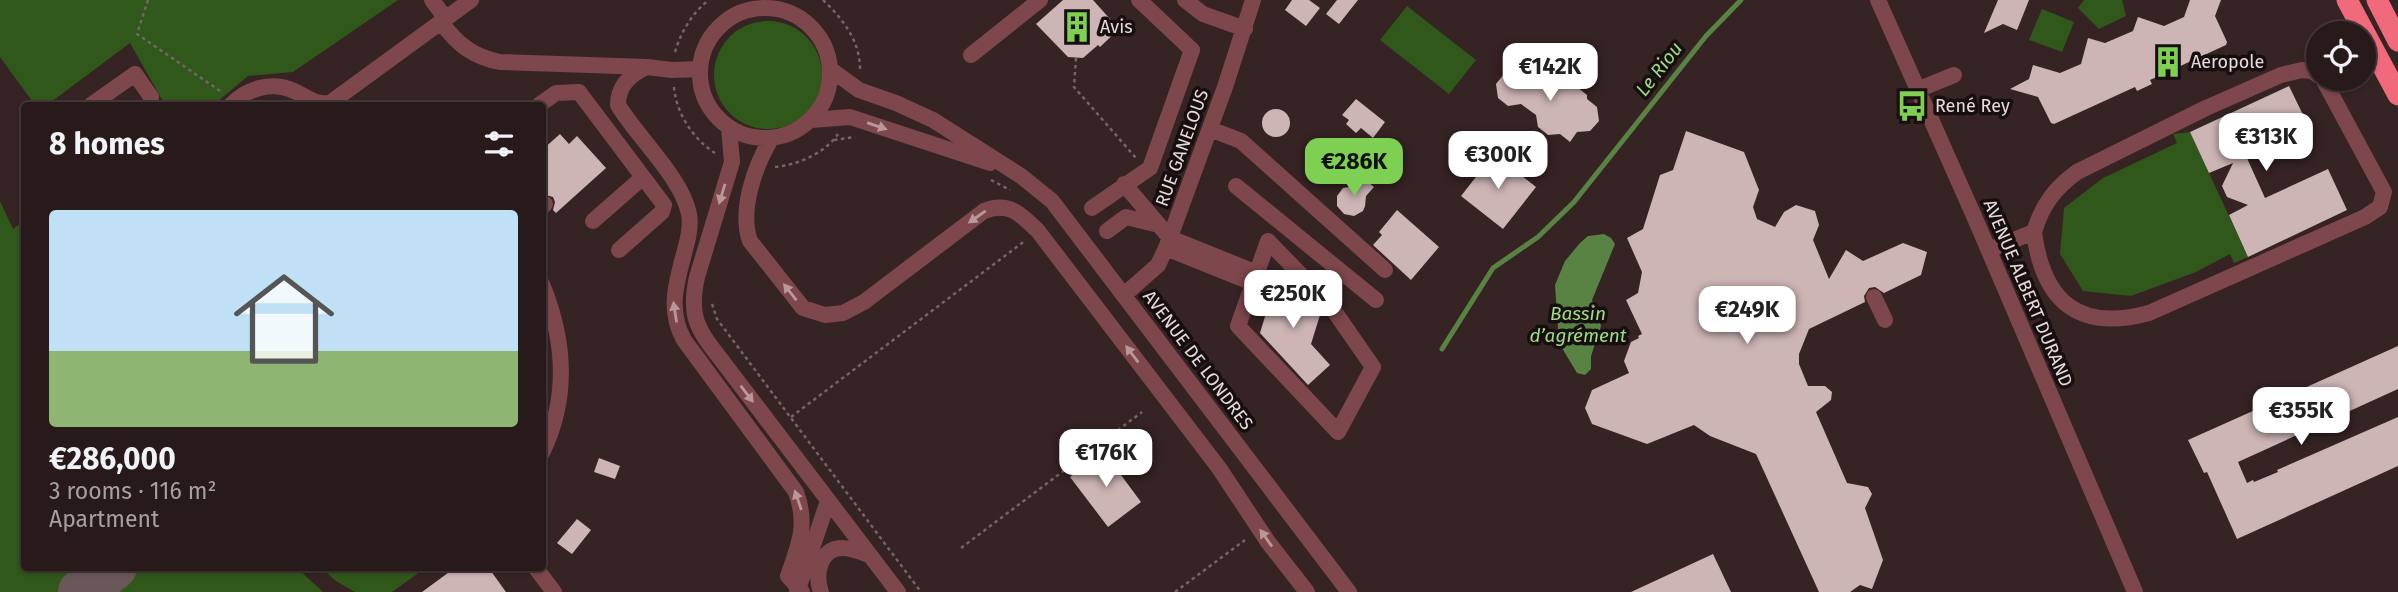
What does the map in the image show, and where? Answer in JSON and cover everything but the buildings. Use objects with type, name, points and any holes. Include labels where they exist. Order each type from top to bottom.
[{"type":"highway","points":[[2347,0],[2398,95]]},
{"type":"highway","points":[[2377,0],[2398,41]]},
{"type":"street","points":[[432,0],[459,45],[485,59],[500,62],[700,69]]},
{"type":"street","points":[[331,102],[471,0]]},
{"type":"street","points":[[971,55],[1040,0]]},
{"type":"street","points":[[1092,208],[1150,168],[1192,50],[1139,0]]},
{"type":"street","points":[[1185,0],[1203,14],[1245,29]]},
{"type":"street","name":"RUE GANELOUS","points":[[1125,295],[1158,265],[1165,237],[1210,129],[1253,0]]},
{"type":"street","name":"AVENUE ALBERT DURAND","points":[[1882,3],[1917,90],[1989,250],[2135,592]]},
{"type":"street","points":[[754,5],[770,8],[787,6],[821,38],[829,57],[828,94],[820,111],[790,134],[771,139],[754,138],[721,122],[709,107],[701,88],[700,69],[705,49],[715,31],[754,5]]},
{"type":"street","points":[[581,65],[579,92],[664,205],[662,212],[619,250]]},
{"type":"street","points":[[647,67],[625,82],[620,89],[618,105],[679,188],[689,209],[690,229],[673,302],[678,328],[684,340],[789,480],[801,506],[809,534]]},
{"type":"street","name":"AVENUE DE LONDRES","points":[[830,69],[859,90],[933,120],[1021,176],[1052,201],[1349,592]]},
{"type":"street","points":[[2306,70],[2281,75],[2206,108],[2077,172],[2059,186],[2048,199],[2034,232],[2041,269],[2063,303],[2088,315],[2127,319],[2149,313],[2365,217],[2380,207],[2384,192],[2329,91]]},
{"type":"street","points":[[95,102],[135,74],[151,97]]},
{"type":"street","points":[[1917,90],[1955,75]]},
{"type":"street","points":[[235,102],[247,93],[268,87],[292,90],[313,102]]},
{"type":"street","points":[[543,102],[556,93],[579,92]]},
{"type":"street","name":"AVENUE DE LONDRES","points":[[811,120],[850,117],[967,157],[1003,166]]},
{"type":"street","points":[[730,128],[732,162],[697,277],[693,296],[694,318],[706,340],[898,592]]},
{"type":"street","points":[[1210,129],[1241,141],[1385,270]]},
{"type":"street","points":[[771,139],[757,168],[748,206],[747,231],[750,241],[803,308],[825,315],[843,313],[864,302],[984,211],[994,207],[1011,208],[1038,231],[1219,468],[1268,542],[1307,592]]},
{"type":"street","points":[[593,221],[642,178]]},
{"type":"street","points":[[1125,184],[1165,237]]},
{"type":"street","points":[[1236,186],[1376,300]]},
{"type":"street","points":[[1107,231],[1126,217],[1255,278]]},
{"type":"street","points":[[1279,253],[1289,229]]},
{"type":"street","points":[[1989,250],[2034,232]]},
{"type":"street","points":[[1268,241],[1330,305],[1373,367],[1338,432],[1238,326],[1255,278],[1268,241]]},
{"type":"street","points":[[546,293],[552,306],[563,369],[553,432],[546,445]]},
{"type":"street","points":[[1874,298],[1885,320]]},
{"type":"street","points":[[798,582],[809,534],[828,501]]},
{"type":"street","points":[[821,592],[817,574],[819,566],[829,553],[843,548],[869,555]]},
{"type":"street","points":[[538,571],[554,592]]},
{"type":"path","points":[[148,0],[137,34],[223,93],[230,102]]},
{"type":"path","points":[[1076,58],[1074,87],[1140,162],[1141,174]]},
{"type":"path","points":[[791,416],[1038,231]]},
{"type":"path","points":[[710,295],[718,319],[921,592]]},
{"type":"path","points":[[961,548],[1142,412]]},
{"type":"path","points":[[1175,592],[1245,540]]},
{"type":"shaded area","points":[[0,0],[398,0],[293,72],[248,76],[217,102],[163,102],[130,43],[51,102],[33,102],[0,57]]},
{"type":"shaded area","points":[[2084,0],[2122,0],[2126,16],[2099,29],[2078,8]]},
{"type":"shaded area","points":[[1407,6],[1476,60],[1449,94],[1380,40]]},
{"type":"shaded area","points":[[2042,9],[2074,22],[2062,52],[2029,40]]},
{"type":"shaded area","points":[[768,21],[789,25],[806,37],[818,54],[822,75],[818,96],[806,113],[789,125],[768,129],[747,125],[730,113],[718,96],[714,75],[718,54],[730,37],[747,25]]},
{"type":"shaded area","points":[[2190,132],[2248,257],[2234,263],[2230,254],[2196,272],[2131,296],[2083,291],[2060,254],[2064,208],[2103,178],[2177,143],[2173,134]]},
{"type":"shaded area","points":[[0,201],[13,229],[21,223],[21,571],[86,571],[58,592],[0,592]]},
{"type":"shaded area","points":[[130,571],[300,571],[323,592],[102,592]]},
{"type":"shaded area","points":[[325,571],[419,571],[392,592],[355,592]]},
{"type":"water","name":"Bassin d’agrément","points":[[1604,234],[1615,244],[1592,300],[1601,326],[1591,356],[1591,369],[1585,375],[1577,373],[1559,343],[1555,285],[1565,261],[1580,243],[1588,236]]},
{"type":"waterway","name":"Le Riou","points":[[1442,349],[1493,268],[1538,237],[1574,202],[1706,36],[1741,0]]},
{"type":"taxiway","points":[[81,592],[109,571]]},
{"type":"place","name":"Avis","points":[[1077,27]]},
{"type":"place","name":"Aeropole","points":[[2168,62]]},
{"type":"place","name":"René Rey","points":[[1912,106]]}]
